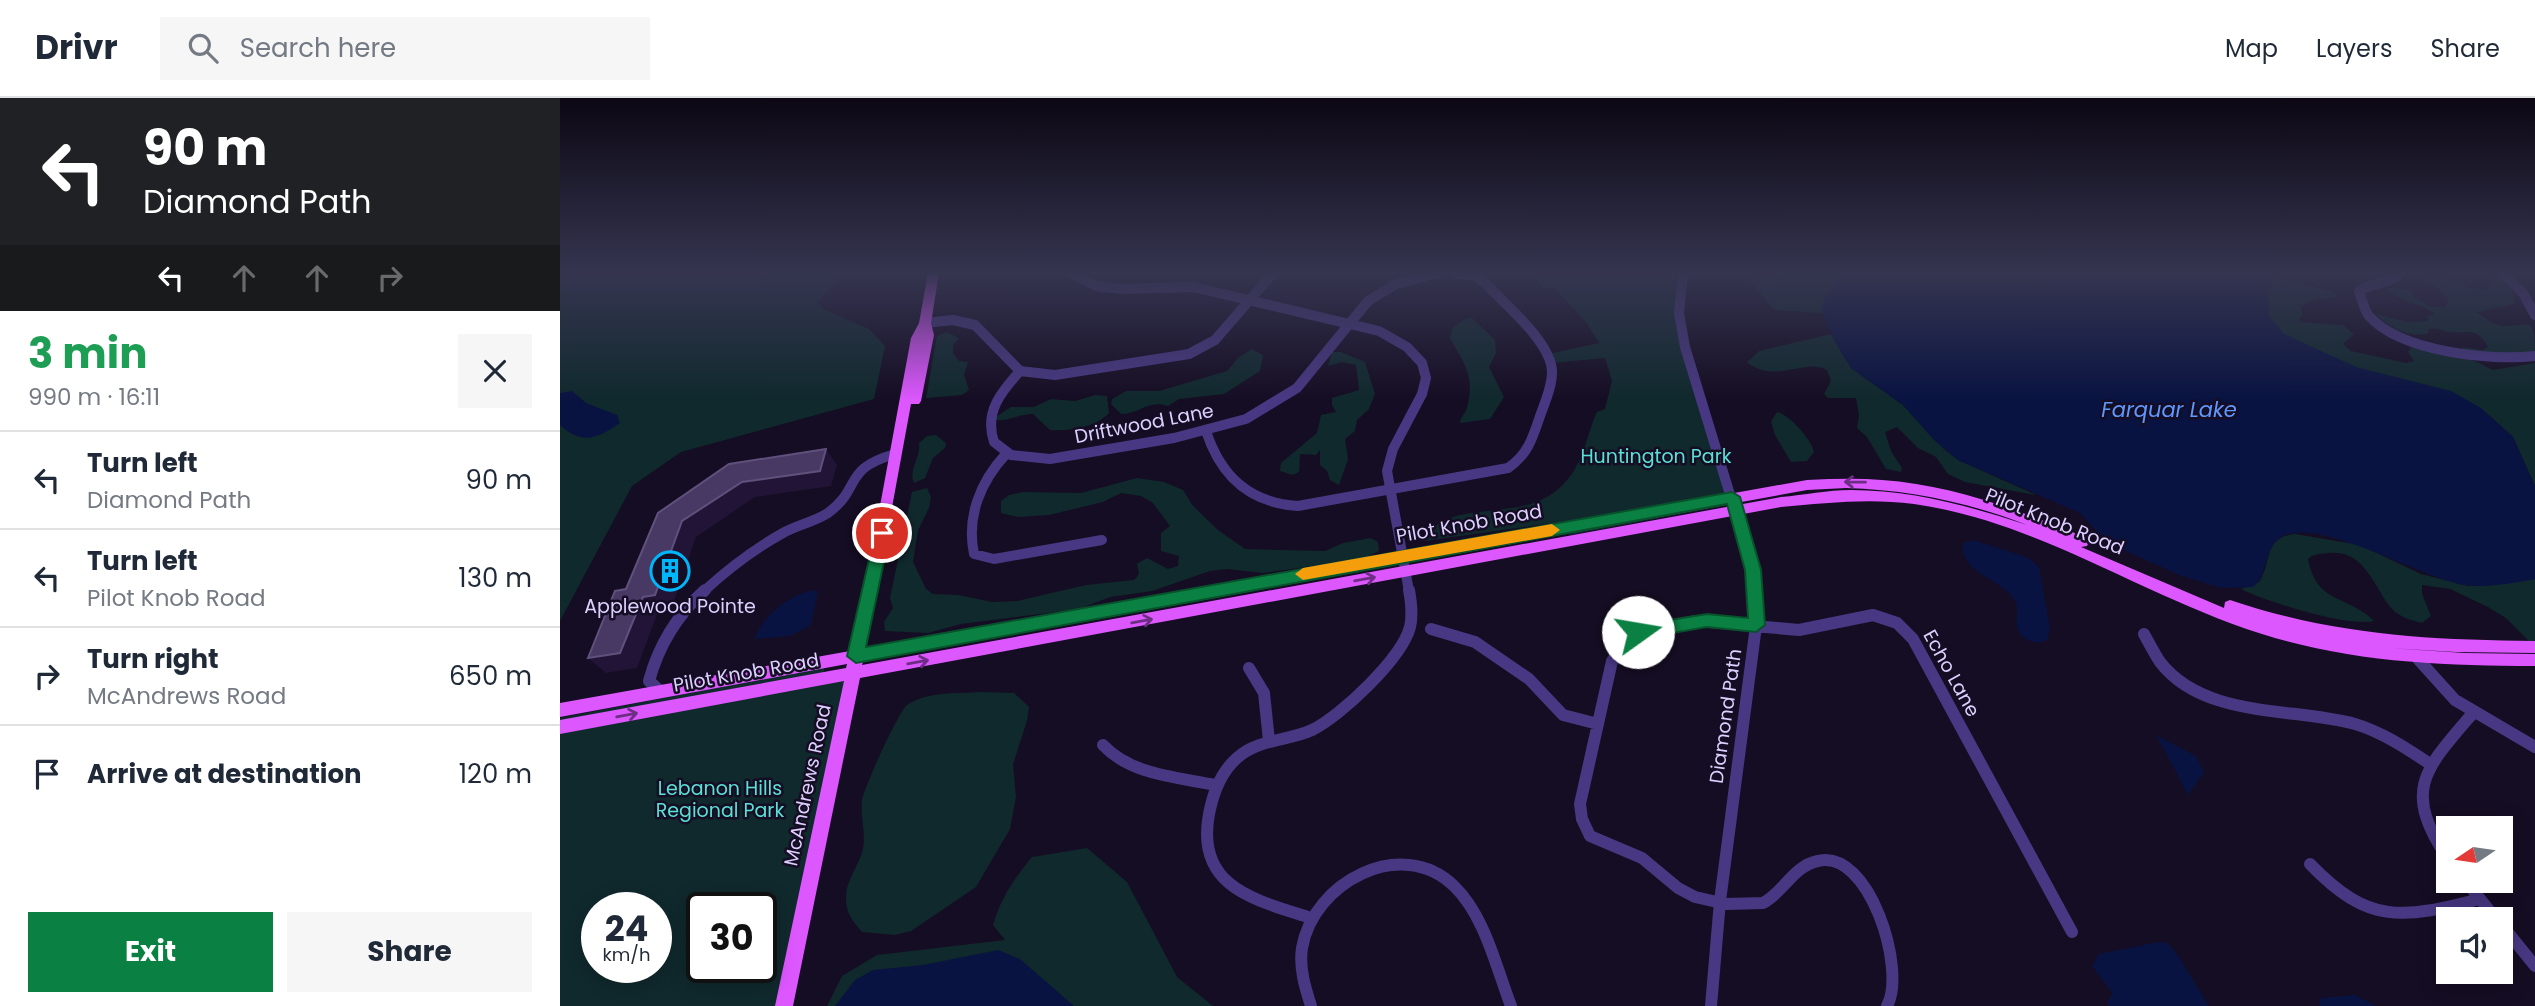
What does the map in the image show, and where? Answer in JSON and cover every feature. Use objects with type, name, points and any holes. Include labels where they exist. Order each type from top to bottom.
[{"type":"main road","name":"McAndrews Road","points":[[783,1006],[882,533],[917,338],[926,315]]},
{"type":"main road","name":"McAndrews Road","points":[[882,533],[901,474],[928,335],[925,323]]},
{"type":"main road","name":"Pilot Knob Road","points":[[560,727],[1405,572],[1842,482],[1894,484],[1948,493],[2018,514],[2243,611],[2327,634],[2407,646],[2535,647]]},
{"type":"main road","name":"Pilot Knob Road","points":[[560,710],[1402,556],[1735,504],[1839,495],[1892,496],[1939,502],[2007,521],[2258,627],[2340,648],[2418,659],[2535,660]]},
{"type":"main road","points":[[2407,646],[2418,659]]},
{"type":"street","points":[[925,323],[953,320],[975,325],[1020,371],[1055,375],[1189,354],[1214,340],[1236,315]]},
{"type":"street","points":[[1311,918],[1242,893],[1226,882],[1212,859],[1208,816],[1215,785],[1237,758],[1269,741],[1310,731],[1333,718],[1397,649],[1410,627],[1413,614],[1387,471],[1390,451],[1425,394],[1426,373],[1412,351],[1397,339],[1379,331],[1316,315]]},
{"type":"street","name":"Driftwood Lane","points":[[1006,454],[1046,459],[1206,431],[1253,416],[1289,395],[1307,378],[1354,315]]},
{"type":"street","points":[[1206,431],[1219,467],[1249,495],[1264,503],[1298,506],[1494,473],[1520,460],[1530,446],[1550,384],[1549,358],[1540,342],[1515,315]]},
{"type":"street","name":"Diamond Path","points":[[1679,315],[1685,346],[1753,570],[1756,625],[1720,901],[1711,1006]]},
{"type":"street","points":[[2368,315],[2380,326],[2482,360],[2505,361],[2535,356]]},
{"type":"street","points":[[1020,371],[999,393],[988,418],[992,442],[1006,454],[988,473],[979,494],[971,544],[974,554],[994,559],[1102,540]]},
{"type":"street","points":[[660,691],[649,681],[652,664],[692,602],[705,589],[779,535],[831,510],[860,467],[895,454]]},
{"type":"street","name":"Echo Lane","points":[[1894,1004],[1890,949],[1884,929],[1870,892],[1847,867],[1837,862],[1820,861],[1802,866],[1779,891],[1760,904],[1720,901],[1685,892],[1643,859],[1599,845],[1590,836],[1583,823],[1580,804],[1612,661],[1622,642],[1634,634],[1707,620],[1807,629],[1873,615],[1897,623],[1909,633],[2072,932]]},
{"type":"street","points":[[1431,629],[1475,642],[1529,679],[1563,715],[1598,724]]},
{"type":"street","points":[[2144,634],[2159,663],[2202,693],[2239,707],[2351,723],[2386,737],[2430,764]]},
{"type":"street","points":[[2418,659],[2439,685],[2473,713],[2535,747]]},
{"type":"street","points":[[1249,668],[1264,693],[1269,741]]},
{"type":"street","points":[[2436,840],[2423,807],[2421,783],[2430,764],[2473,713]]},
{"type":"street","points":[[1103,745],[1108,752],[1126,764],[1215,785]]},
{"type":"street","points":[[2310,863],[2344,899],[2381,912],[2415,915],[2480,899]]},
{"type":"street","points":[[1311,1006],[1302,974],[1302,946],[1311,918],[1336,888],[1364,870],[1397,864],[1431,870],[1452,884],[1468,903],[1511,1006]]},
{"type":"street","points":[[2475,893],[2486,907]]},
{"type":"street","points":[[2513,939],[2535,967]]},
{"type":"green space","points":[[560,315],[838,315],[869,329],[885,346],[874,399],[681,452],[632,486],[560,621]]},
{"type":"green space","name":"Huntington Park","points":[[1580,315],[1681,315],[1734,504],[1570,535],[1574,520],[1425,541],[1425,535],[1441,522],[1460,515],[1501,510],[1542,500],[1560,487],[1576,467],[1597,412],[1605,409],[1612,381],[1605,358],[1551,363],[1548,354],[1599,343]]},
{"type":"green space","points":[[2267,315],[2303,315],[2299,318],[2300,322],[2343,325],[2354,334],[2343,344],[2351,351],[2406,363],[2414,361],[2408,352],[2414,344],[2477,362],[2493,370],[2535,363],[2535,486],[2513,437],[2490,416],[2356,374],[2271,330]]},
{"type":"green space","points":[[2378,315],[2408,322],[2428,321],[2427,316],[2482,315],[2502,326],[2529,325],[2534,332],[2535,351],[2486,355],[2468,351],[2460,347],[2483,350],[2488,347],[2480,336],[2475,334],[2437,329],[2429,329],[2428,333],[2421,334],[2407,333]]},
{"type":"green space","points":[[1472,318],[1495,340],[1496,353],[1489,367],[1504,397],[1490,419],[1460,423],[1467,408],[1469,378],[1450,338],[1452,328],[1465,319]]},
{"type":"green space","points":[[946,332],[959,338],[953,345],[953,353],[959,361],[968,362],[964,375],[969,390],[962,395],[926,398],[937,336]]},
{"type":"green space","points":[[1831,334],[1851,368],[1903,405],[1944,449],[1958,460],[2036,495],[1965,482],[1948,474],[1936,457],[1918,448],[1897,427],[1885,432],[1891,451],[1902,468],[1901,472],[1886,469],[1867,437],[1857,428],[1859,415],[1856,398],[1828,398],[1824,394],[1831,381],[1827,370],[1810,366],[1768,371],[1747,362],[1759,351]]},
{"type":"green space","points":[[1252,349],[1263,355],[1260,371],[1224,394],[1179,399],[1168,406],[1155,404],[1121,414],[1111,404],[1112,399],[1126,391],[1159,391],[1227,371],[1239,357]]},
{"type":"green space","points":[[1332,352],[1341,352],[1365,362],[1375,394],[1369,409],[1357,420],[1355,431],[1345,439],[1348,459],[1339,485],[1330,480],[1327,471],[1320,465],[1320,450],[1316,455],[1300,454],[1299,472],[1293,475],[1280,471],[1281,463],[1317,433],[1321,415],[1336,412],[1332,398],[1359,390],[1356,365],[1342,362],[1328,366]]},
{"type":"green space","points":[[1095,395],[1107,396],[1109,413],[1097,422],[1081,428],[1050,430],[1033,414],[996,420],[996,417],[1011,407],[1034,407],[1051,399],[1075,401]]},
{"type":"green space","points":[[1777,412],[1793,422],[1809,441],[1814,452],[1807,461],[1791,462],[1775,435],[1771,421]]},
{"type":"green space","points":[[936,435],[946,443],[945,448],[933,458],[925,478],[914,483],[913,473],[919,443],[927,436]]},
{"type":"green space","points":[[1137,478],[1164,482],[1183,490],[1193,506],[1218,530],[1245,549],[1325,551],[1343,543],[1371,538],[1378,542],[1379,551],[1362,559],[1263,573],[1227,569],[1210,571],[1152,591],[1110,597],[1079,609],[961,624],[928,633],[885,631],[884,622],[893,608],[890,598],[912,492],[927,488],[931,497],[929,508],[918,530],[913,562],[926,589],[933,594],[958,595],[992,602],[1017,601],[1086,585],[1134,580],[1139,574],[1137,564],[1147,558],[1168,569],[1178,566],[1179,556],[1161,551],[1161,533],[1170,526],[1153,503],[1141,496],[1121,493],[1103,502],[1049,515],[1018,517],[1001,513],[1001,501],[1009,495],[1023,492],[1081,493]]},
{"type":"green space","points":[[2295,534],[2360,545],[2421,574],[2468,586],[2535,579],[2535,647],[2506,618],[2450,589],[2422,585],[2422,594],[2431,616],[2422,623],[2403,617],[2392,609],[2360,563],[2341,553],[2310,557],[2308,559],[2312,574],[2326,592],[2364,612],[2374,621],[2327,617],[2241,589],[2259,582],[2277,540]]},
{"type":"green space","name":"Lebanon Hills Regional Park","points":[[824,667],[824,675],[857,670],[791,1006],[560,1006],[560,718]]},
{"type":"green space","points":[[1014,693],[1029,707],[1013,764],[1016,797],[1010,829],[976,887],[911,931],[895,935],[862,932],[849,913],[846,892],[863,849],[862,801],[890,735],[903,710],[915,701],[943,694]]},
{"type":"green space","points":[[1087,848],[1127,882],[1177,977],[1213,1006],[827,1006],[842,976],[877,955],[1005,940],[993,925],[1009,889],[1032,857]]},
{"type":"water","name":"Farquar Lake","points":[[1823,315],[2269,315],[2284,334],[2356,367],[2451,391],[2481,408],[2513,437],[2535,486],[2535,579],[2491,585],[2465,585],[2344,541],[2298,532],[2281,537],[2275,542],[2268,554],[2262,575],[2253,587],[2221,588],[2179,575],[2106,542],[2080,513],[1958,460],[1933,439],[1903,405],[1851,368]]},
{"type":"water","points":[[572,391],[586,403],[617,415],[620,423],[590,438],[568,431],[560,425],[560,393]]},
{"type":"water","points":[[1973,540],[2027,557],[2039,567],[2050,628],[2047,640],[2031,641],[2019,632],[2014,600],[1965,558],[1962,549],[1964,543]]},
{"type":"water","points":[[809,591],[818,591],[811,625],[790,636],[755,639],[763,622],[789,599]]},
{"type":"water","points":[[2156,735],[2196,756],[2204,772],[2188,795]]},
{"type":"water","points":[[2158,942],[2167,943],[2175,951],[2209,1006],[2109,1006],[2107,1002],[2113,994],[2092,966],[2099,954]]},
{"type":"water","points":[[998,950],[1020,959],[1074,1006],[835,1006],[855,980],[873,970],[923,965]]},
{"type":"water","points":[[2355,995],[2376,1006],[2319,1006],[2321,998]]},
{"type":"building","points":[[826,449],[820,471],[742,482],[682,521],[655,595],[643,597],[620,653],[588,658],[615,591],[626,589],[658,513],[729,464]]},
{"type":"slow traffic","points":[[1303,574],[1552,530]]},
{"type":"place","name":"Applewood Pointe","points":[[670,571]]},
{"type":"route","points":[[882,533],[856,656],[1732,497],[1753,570],[1756,625],[1707,620],[1638,632]]}]
